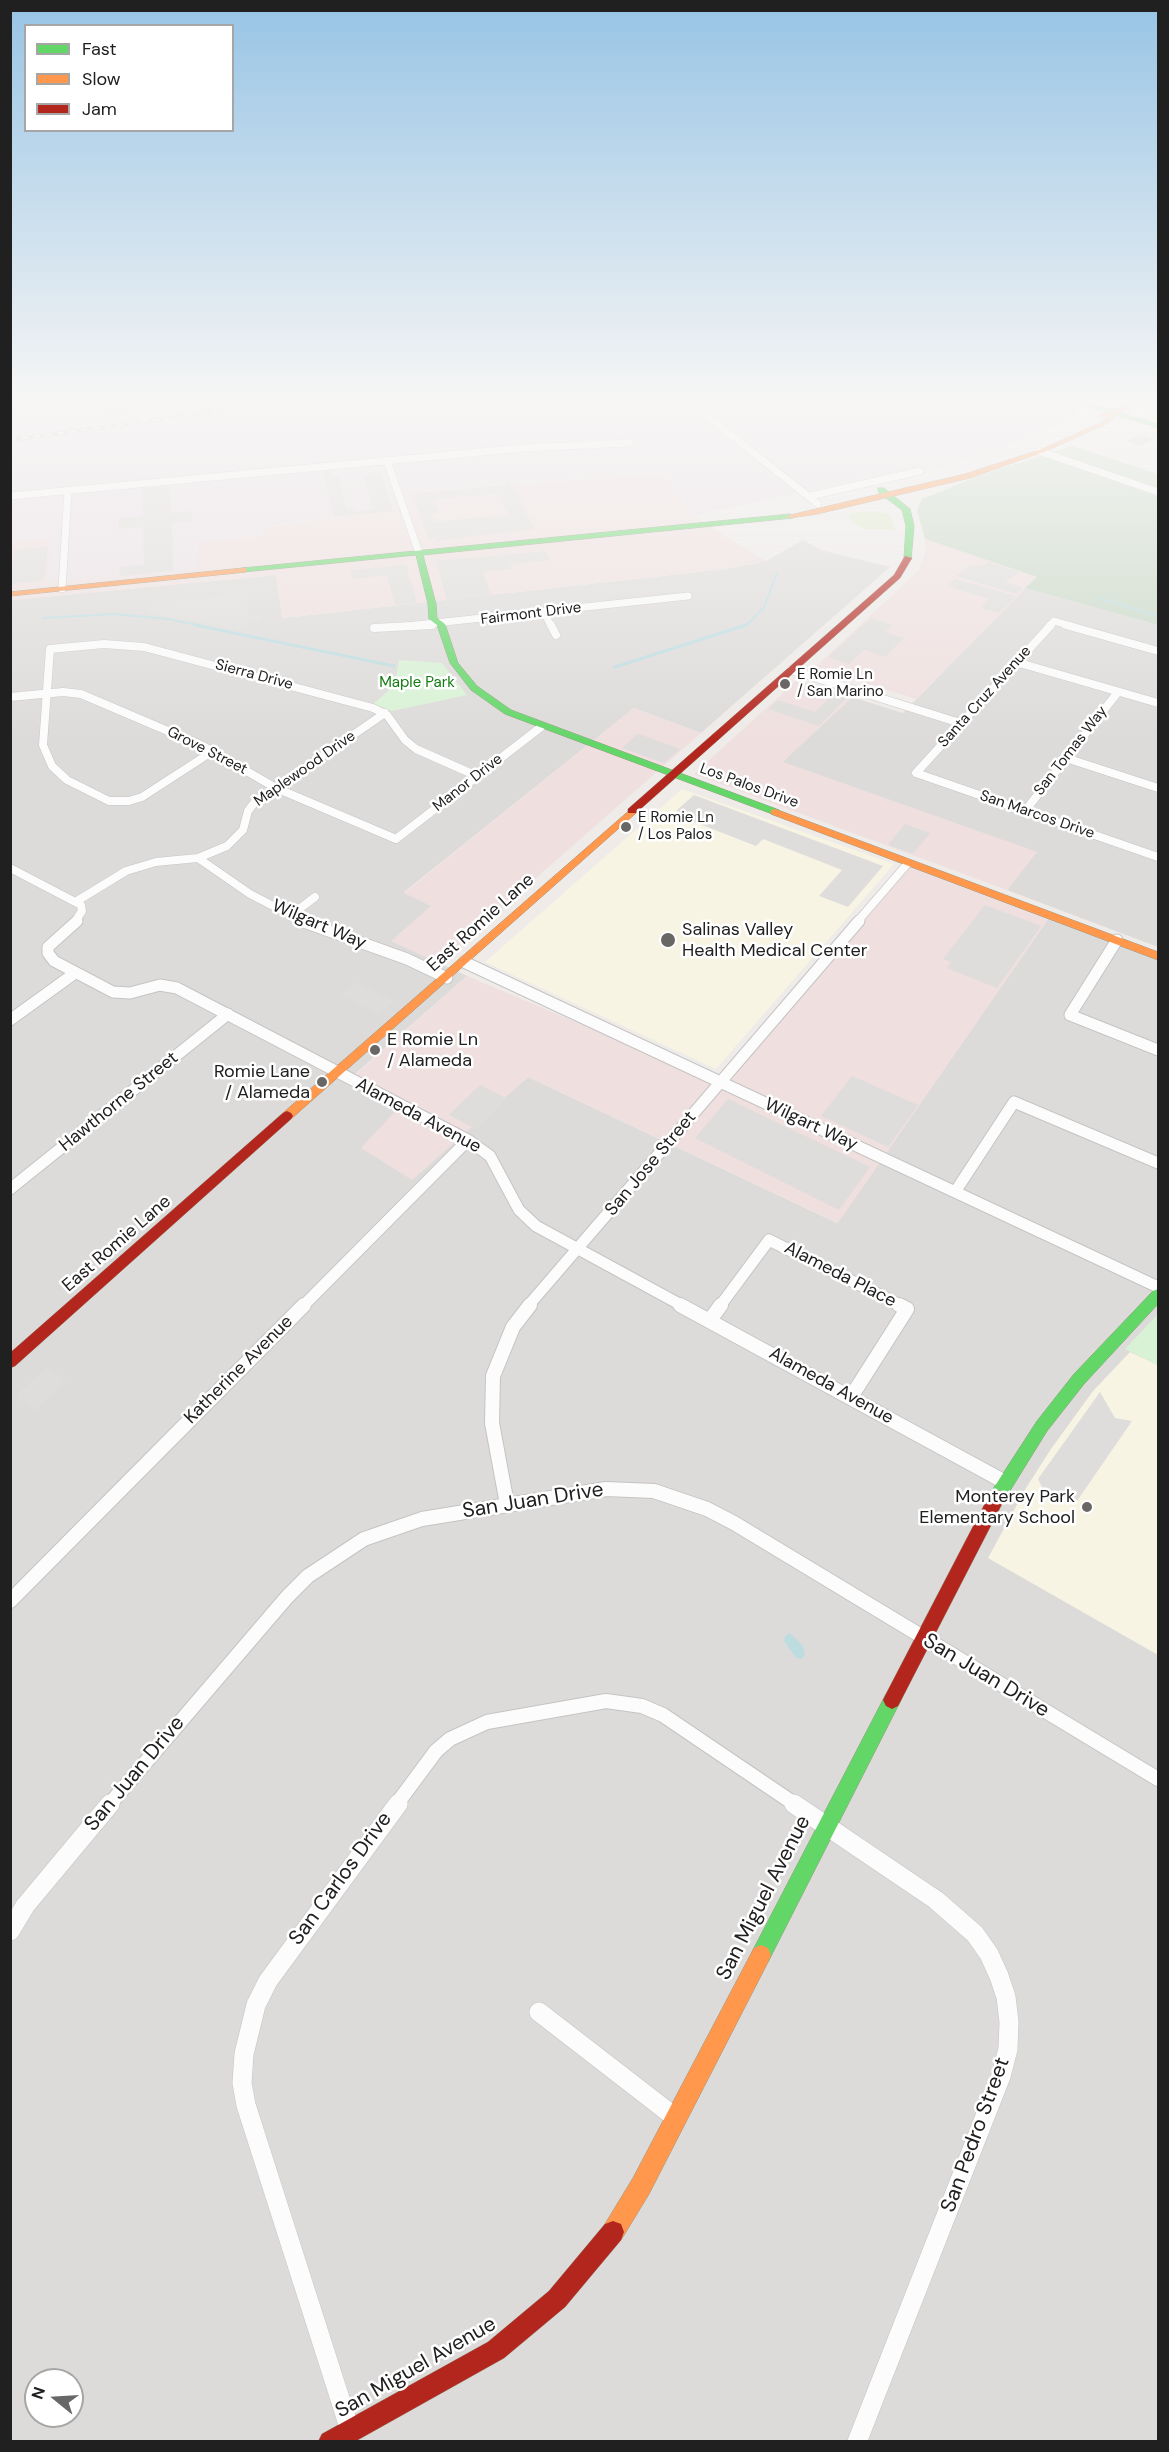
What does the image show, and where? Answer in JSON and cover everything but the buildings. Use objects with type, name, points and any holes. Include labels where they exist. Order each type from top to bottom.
[{"type":"main road","points":[[10,594],[713,523],[722,518],[766,511]]},
{"type":"main road","points":[[890,511],[910,526]]},
{"type":"main road","name":"East Romie Lane","points":[[10,1362],[447,978],[901,570],[910,551],[910,526],[905,511]]},
{"type":"main road","name":"Los Palos Drive","points":[[419,553],[432,604],[433,619],[441,624],[454,663],[474,688],[508,712],[541,727],[1158,956]]},
{"type":"main road","name":"San Miguel Avenue","points":[[330,2442],[496,2350],[557,2299],[610,2237],[641,2186],[826,1824],[1005,1482],[1042,1426],[1079,1378],[1158,1295]]},
{"type":"street","points":[[62,589],[67,511]]},
{"type":"street","points":[[405,511],[419,553]]},
{"type":"street","name":"Fairmont Drive","points":[[374,628],[441,624],[688,596]]},
{"type":"street","points":[[544,612],[556,635]]},
{"type":"street","name":"Santa Cruz Avenue","points":[[916,773],[1054,621],[1158,651]]},
{"type":"street","name":"Sierra Drive","points":[[47,693],[50,649],[104,644],[131,645],[166,652],[385,713]]},
{"type":"street","points":[[1016,662],[1158,703]]},
{"type":"street","points":[[791,670],[960,723]]},
{"type":"street","name":"San Tomas Way","points":[[1025,811],[1118,692]]},
{"type":"street","points":[[47,693],[43,745],[48,760],[61,776],[109,801],[123,802],[142,797],[213,751]]},
{"type":"street","name":"Grove Street","points":[[10,697],[47,693],[81,694],[213,751],[276,788],[396,839]]},
{"type":"street","points":[[385,713],[405,740],[416,749],[477,776]]},
{"type":"street","name":"Maplewood Drive","points":[[77,902],[126,871],[156,862],[198,858],[218,851],[233,841],[243,830],[251,807],[385,713]]},
{"type":"street","name":"Manor Drive","points":[[396,839],[541,727]]},
{"type":"street","points":[[1066,758],[1158,788]]},
{"type":"street","name":"San Marcos Drive","points":[[916,773],[1158,856]]},
{"type":"street","name":"Wilgart Way","points":[[198,858],[250,894],[290,916],[339,937],[393,954],[447,978]]},
{"type":"street","name":"San Jose Street","points":[[507,1504],[492,1423],[493,1376],[501,1351],[513,1328],[527,1308],[908,862]]},
{"type":"street","points":[[13,872],[77,902]]},
{"type":"street","points":[[290,916],[315,897]]},
{"type":"street","name":"Alameda Avenue","points":[[77,902],[82,911],[79,919],[54,939],[47,950],[54,961],[118,993],[160,985],[173,986],[468,1140],[495,1162],[513,1200],[525,1218],[578,1250],[1005,1482]]},
{"type":"street","points":[[1117,940],[1070,1015],[1158,1050]]},
{"type":"street","name":"Wilgart Way","points":[[464,962],[1158,1287]]},
{"type":"street","points":[[10,1020],[75,973]]},
{"type":"street","name":"Hawthorne Street","points":[[10,1189],[228,1014]]},
{"type":"street","points":[[955,1192],[1014,1102],[1158,1163]]},
{"type":"street","name":"Katherine Avenue","points":[[10,1601],[468,1140]]},
{"type":"street","name":"Alameda Place","points":[[710,1320],[770,1239],[907,1309],[851,1397]]},
{"type":"street","name":"San Juan Drive","points":[[10,1931],[25,1906],[51,1874],[279,1606],[308,1576],[364,1539],[422,1519],[606,1488],[654,1491],[681,1499],[734,1523],[1158,1779]]},
{"type":"street","name":"San Carlos Drive","points":[[350,2430],[246,2105],[242,2083],[244,2054],[256,2005],[268,1981],[422,1766],[450,1739],[487,1722],[606,1701],[625,1702],[663,1715],[826,1824]]},
{"type":"street","name":"San Pedro Street","points":[[826,1824],[936,1900],[975,1934],[989,1954],[999,1976],[1006,1997],[1009,2022],[1008,2049],[1001,2076],[856,2442]]},
{"type":"street","points":[[539,2012],[676,2118]]},
{"type":"shaded area","points":[[11,511],[378,511],[268,526],[268,535],[198,541],[196,569],[46,582],[52,538],[11,542]]},
{"type":"shaded area","points":[[143,511],[192,511],[193,521],[172,523],[173,571],[120,576],[119,567],[144,565],[143,527],[119,529],[119,518],[143,516]]},
{"type":"shaded area","points":[[333,511],[389,511],[334,517]]},
{"type":"shaded area","points":[[379,511],[690,511],[693,516],[766,561],[725,569],[282,618],[276,575],[11,600],[11,542],[52,538],[47,582],[196,569],[198,541],[268,535],[267,527]]},
{"type":"shaded area","points":[[419,511],[438,511],[431,513],[434,522],[508,515],[506,511],[526,511],[534,529],[435,541],[434,538],[429,539]]},
{"type":"shaded area","points":[[690,511],[714,511],[693,516]]},
{"type":"shaded area","points":[[925,539],[1037,577],[916,699],[815,667],[919,570],[925,553]]},
{"type":"shaded area","points":[[803,540],[821,550],[890,567],[701,733],[634,708],[404,892],[432,906],[392,941],[467,976],[354,1075],[401,1105],[412,1179],[528,1077],[837,1223],[1051,915],[1158,958],[1158,2441],[11,2442],[11,600],[276,575],[283,618],[725,569],[766,561]]},
{"type":"shaded area","points":[[48,547],[44,580],[11,584],[14,550]]},
{"type":"shaded area","points":[[546,551],[550,560],[510,564],[512,569],[483,572],[491,595],[447,600],[436,561]]},
{"type":"shaded area","points":[[989,562],[1020,572],[1005,582],[1023,588],[1017,594],[955,576],[970,566],[983,566]]},
{"type":"shaded area","points":[[406,565],[417,603],[395,605],[387,575],[352,579],[351,570]]},
{"type":"shaded area","points":[[955,579],[1016,596],[999,613],[981,608],[989,599],[947,586]]},
{"type":"shaded area","points":[[1025,588],[1158,625],[1158,947],[1007,890],[1036,852],[782,762],[852,697],[903,713]]},
{"type":"shaded area","points":[[246,593],[249,616],[260,615],[260,620],[249,621],[238,630],[145,612],[156,602]]},
{"type":"shaded area","points":[[871,618],[892,625],[885,632],[904,638],[885,657],[864,650],[849,664],[828,657]]},
{"type":"shaded area","points":[[797,680],[852,697],[783,762],[1037,852],[1007,890],[694,774]]},
{"type":"shaded area","points":[[834,693],[847,698],[819,726],[768,709],[778,700],[815,712]]},
{"type":"shaded area","points":[[634,708],[701,733],[439,963],[391,941],[431,906],[404,893]]},
{"type":"shaded area","points":[[638,734],[680,749],[664,763],[622,748]]},
{"type":"shaded area","name":"Salinas Valley Health Medical Center","points":[[682,789],[894,864],[716,1069],[485,962]]},
{"type":"shaded area","points":[[694,795],[883,866],[848,907],[819,896],[842,870],[763,839],[756,846],[684,818],[687,815],[676,811]]},
{"type":"shaded area","points":[[905,824],[930,833],[913,854],[888,845]]},
{"type":"shaded area","points":[[908,863],[1051,915],[838,1223],[528,1077],[412,1180],[361,1148],[401,1105],[354,1076],[467,976],[720,1083]]},
{"type":"shaded area","points":[[985,905],[1041,926],[997,988],[947,968],[951,962],[943,959]]},
{"type":"shaded area","points":[[356,982],[395,1001],[379,1015],[340,995]]},
{"type":"shaded area","points":[[852,1076],[918,1105],[888,1147],[821,1116]]},
{"type":"shaded area","points":[[480,1085],[507,1099],[476,1129],[449,1115]]},
{"type":"shaded area","points":[[728,1099],[870,1167],[839,1210],[695,1138]]},
{"type":"shaded area","name":"Monterey Park Elementary School","points":[[1130,1352],[1158,1365],[1158,1655],[988,1558],[1026,1488],[1051,1449],[1093,1391]]},
{"type":"shaded area","points":[[47,1367],[67,1381],[35,1411],[15,1396]]},
{"type":"shaded area","points":[[1100,1392],[1115,1418],[1132,1421],[1077,1501],[1044,1491],[1038,1479]]},
{"type":"green space","points":[[875,511],[890,515],[895,530],[865,529],[855,525],[848,516],[850,513]]},
{"type":"green space","points":[[917,511],[1158,511],[1158,625],[1025,588],[1037,577],[925,539]]},
{"type":"green space","name":"Maple Park","points":[[399,660],[442,663],[467,695],[392,711],[373,704],[395,685]]},
{"type":"green space","points":[[1158,1314],[1158,1365],[1125,1349]]},
{"type":"water","points":[[790,1633],[803,1646],[805,1654],[802,1659],[796,1658],[784,1641],[785,1636]]},
{"type":"waterway","points":[[742,626],[748,624],[764,607],[777,573]]},
{"type":"waterway","points":[[1099,598],[1158,616]]},
{"type":"waterway","points":[[43,618],[114,614],[168,619],[202,626]]},
{"type":"waterway","points":[[195,625],[394,666]]},
{"type":"waterway","points":[[615,667],[746,625]]},
{"type":"traffic: fast","points":[[907,511],[910,526],[908,558]]},
{"type":"traffic: fast","points":[[243,570],[790,516]]},
{"type":"traffic: fast","points":[[419,553],[432,604],[433,619],[441,624],[454,663],[474,688],[508,712],[775,812]]},
{"type":"traffic: fast","points":[[997,1497],[1042,1426],[1079,1379],[1158,1295]]},
{"type":"traffic: fast","points":[[761,1955],[892,1700]]},
{"type":"traffic: slow","points":[[790,516],[819,511]]},
{"type":"traffic: slow","points":[[10,594],[243,570]]},
{"type":"traffic: slow","points":[[287,1116],[632,811]]},
{"type":"traffic: slow","points":[[775,812],[1158,956]]},
{"type":"traffic: slow","points":[[613,2232],[641,2186],[761,1955]]},
{"type":"traffic: jam","points":[[632,811],[897,576],[908,558]]},
{"type":"traffic: jam","points":[[10,1362],[287,1116]]},
{"type":"traffic: jam","points":[[892,1700],[997,1497]]},
{"type":"traffic: jam","points":[[330,2442],[496,2350],[557,2299],[613,2232]]},
{"type":"place","name":"E Romie Ln / San Marino","points":[[785,684]]},
{"type":"place","name":"E Romie Ln / Los Palos","points":[[626,827]]},
{"type":"place","name":"Salinas Valley Health Medical Center","points":[[668,940]]},
{"type":"place","name":"E Romie Ln / Alameda","points":[[375,1050]]},
{"type":"place","name":"Romie Lane / Alameda","points":[[322,1082]]},
{"type":"place","name":"Monterey Park Elementary School","points":[[1087,1507]]}]
